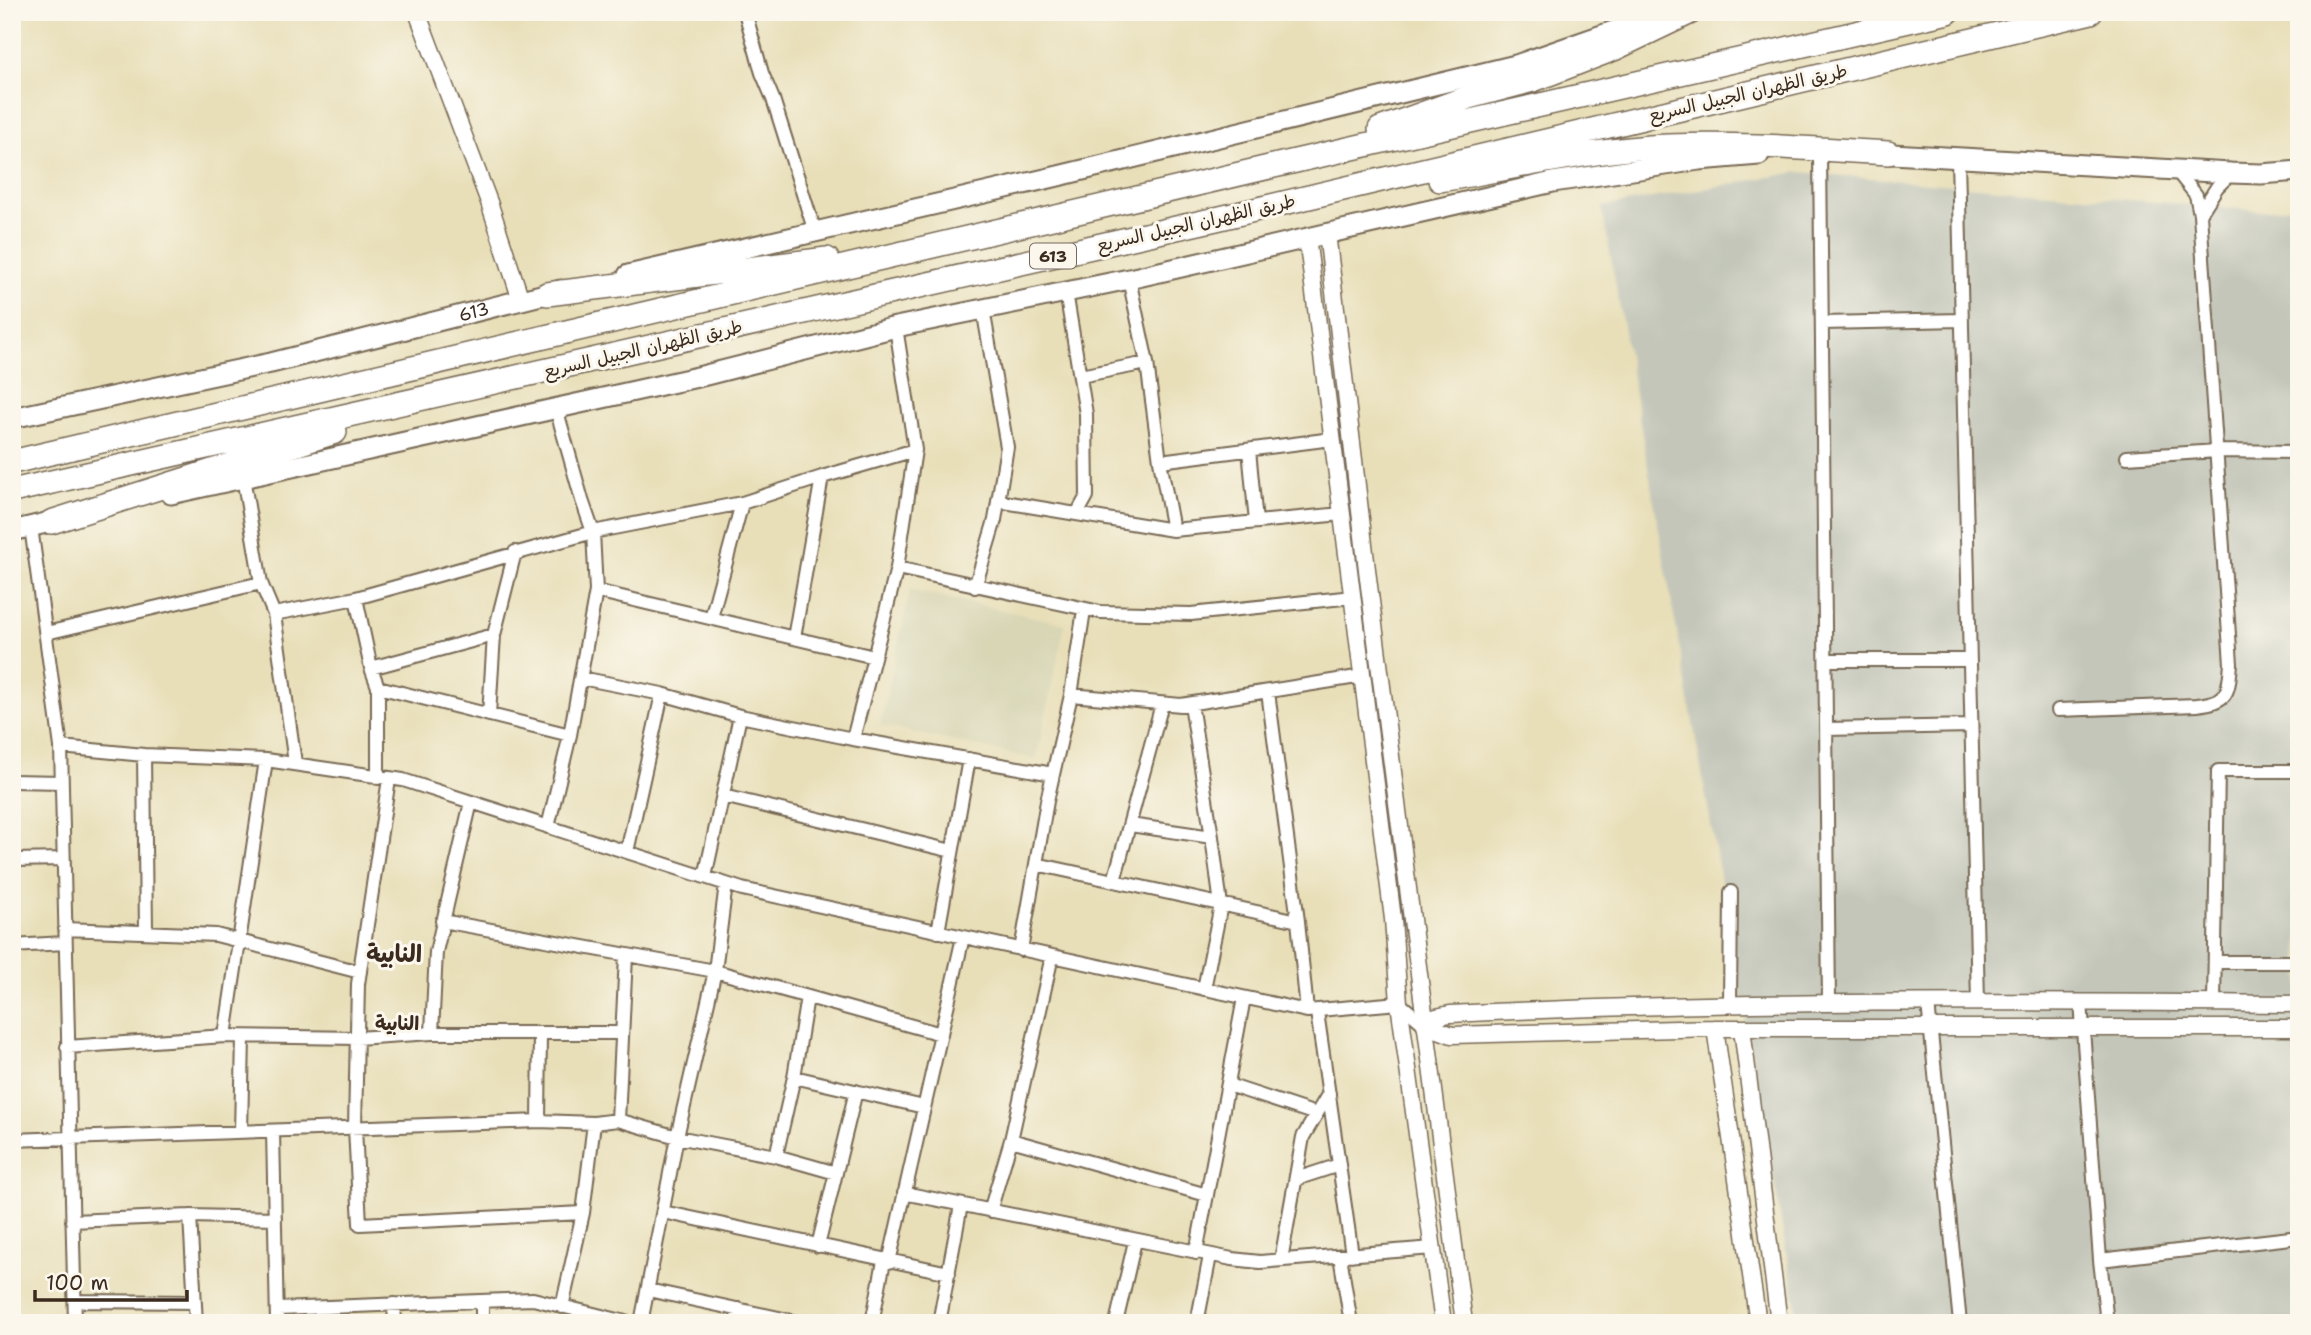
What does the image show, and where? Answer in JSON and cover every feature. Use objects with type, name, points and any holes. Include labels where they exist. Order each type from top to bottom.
[{"type":"highway","points":[[1278,165],[1469,97],[1533,80],[1616,48],[1691,12]]},
{"type":"highway","name":"طريق الظهران الجبيل السريع","points":[[12,461],[1278,165],[1948,12]]},
{"type":"highway","name":"طريق الظهران الجبيل السريع","points":[[12,491],[1216,219],[2091,12]]},
{"type":"highway","points":[[1216,219],[1535,164],[1666,146],[1764,146],[1888,153]]},
{"type":"highway","points":[[547,294],[948,243]]},
{"type":"highway","points":[[31,527],[486,384]]},
{"type":"main road","name":"613","points":[[12,418],[271,363],[521,300],[1054,177],[1516,65],[1630,19],[1668,12]]},
{"type":"main road","points":[[31,527],[243,477],[702,376],[896,327],[1129,279],[1553,183],[1627,170],[1758,155],[1888,153],[2231,173],[2299,171]]},
{"type":"street","points":[[417,12],[489,202],[521,300]]},
{"type":"street","points":[[745,12],[762,73],[773,99],[815,232]]},
{"type":"street","points":[[1820,154],[1829,1003]]},
{"type":"street","points":[[1958,158],[1978,1002]]},
{"type":"street","points":[[2058,710],[2197,705],[2216,702],[2225,695],[2231,664],[2200,214],[2196,195],[2176,170]]},
{"type":"street","points":[[2200,214],[2217,187],[2231,173]]},
{"type":"street","points":[[1327,233],[1464,1323]]},
{"type":"street","points":[[1307,237],[1393,919],[1399,1003],[1443,1323]]},
{"type":"street","points":[[1129,279],[1147,363],[1160,461],[1173,530]]},
{"type":"street","points":[[1066,292],[1086,414],[1087,496],[1077,514]]},
{"type":"street","points":[[975,587],[995,520],[1007,447],[983,309]]},
{"type":"street","points":[[1822,323],[1962,320]]},
{"type":"street","points":[[853,739],[897,568],[915,450],[896,327]]},
{"type":"street","points":[[1080,376],[1147,363]]},
{"type":"street","points":[[1327,396],[1346,393]]},
{"type":"street","points":[[548,827],[582,678],[596,591],[593,532],[556,408]]},
{"type":"street","points":[[1160,461],[1332,439]]},
{"type":"street","points":[[274,614],[356,597],[593,532],[742,503],[915,450]]},
{"type":"street","points":[[1249,450],[1256,522]]},
{"type":"street","points":[[2127,457],[2217,451],[2299,452]]},
{"type":"street","points":[[243,477],[261,583],[274,614],[295,763]]},
{"type":"street","points":[[794,638],[822,477]]},
{"type":"street","points":[[998,500],[1173,530],[1342,514]]},
{"type":"street","points":[[711,618],[742,503]]},
{"type":"street","points":[[31,527],[61,747],[75,1323]]},
{"type":"street","points":[[489,715],[495,635],[515,552]]},
{"type":"street","points":[[897,568],[1100,612],[1191,614],[1353,597]]},
{"type":"street","points":[[46,633],[261,583]]},
{"type":"street","points":[[596,591],[874,657]]},
{"type":"street","points":[[356,597],[371,668],[378,687],[384,778],[360,972],[355,1128],[360,1224],[583,1213]]},
{"type":"street","points":[[1021,950],[1053,774],[1071,695],[1084,610]]},
{"type":"street","points":[[371,668],[495,635]]},
{"type":"street","points":[[1826,660],[1970,660]]},
{"type":"street","points":[[1071,695],[1162,704],[1191,704],[1363,677]]},
{"type":"street","points":[[582,678],[662,694],[740,716],[1053,774]]},
{"type":"street","points":[[378,687],[570,735]]},
{"type":"street","points":[[1268,691],[1298,921],[1339,1165],[1351,1323]]},
{"type":"street","points":[[627,852],[662,694]]},
{"type":"street","points":[[1114,881],[1162,704]]},
{"type":"street","points":[[1191,704],[1220,905],[1204,989]]},
{"type":"street","points":[[705,877],[740,716]]},
{"type":"street","points":[[1826,729],[1971,726]]},
{"type":"street","points":[[61,747],[266,760],[403,780],[726,884],[1312,1012],[1399,1003],[1425,1026],[1452,1035],[1715,1028],[2299,1028]]},
{"type":"street","points":[[144,754],[146,932]]},
{"type":"street","points":[[938,932],[969,759]]},
{"type":"street","points":[[225,1036],[266,760]]},
{"type":"street","points":[[2214,1003],[2218,771],[2299,771]]},
{"type":"street","points":[[12,782],[62,782]]},
{"type":"street","points":[[723,796],[952,851]]},
{"type":"street","points":[[432,1033],[436,952],[471,802]]},
{"type":"street","points":[[1130,825],[1212,837]]},
{"type":"street","points":[[12,860],[63,859]]},
{"type":"street","points":[[1036,864],[1298,921]]},
{"type":"street","points":[[642,1323],[677,1137],[715,971],[726,884]]},
{"type":"street","points":[[1730,1004],[1731,892]]},
{"type":"street","points":[[442,921],[715,971],[941,1034]]},
{"type":"street","points":[[65,929],[216,935],[360,972]]},
{"type":"street","points":[[872,1323],[963,937]]},
{"type":"street","points":[[12,946],[65,943]]},
{"type":"street","points":[[618,1120],[626,956]]},
{"type":"street","points":[[990,1211],[1011,1140],[1052,956]]},
{"type":"street","points":[[2215,962],[2299,962]]},
{"type":"street","points":[[776,1156],[794,1077],[807,997]]},
{"type":"street","points":[[1196,1253],[1244,998]]},
{"type":"street","points":[[2081,1002],[2107,1323]]},
{"type":"street","points":[[1928,1003],[1959,1323]]},
{"type":"street","points":[[1425,1026],[1436,1017],[1450,1014],[1730,1004],[2299,1004]]},
{"type":"street","points":[[1715,1028],[1758,1323]]},
{"type":"street","points":[[1742,1028],[1779,1323]]},
{"type":"street","points":[[67,1047],[225,1036],[357,1038],[432,1033],[621,1033]]},
{"type":"street","points":[[539,1121],[540,1033]]},
{"type":"street","points":[[241,1132],[243,1037]]},
{"type":"street","points":[[794,1077],[924,1107]]},
{"type":"street","points":[[1228,1085],[1317,1114]]},
{"type":"street","points":[[818,1246],[856,1091]]},
{"type":"street","points":[[1281,1260],[1303,1138],[1329,1093]]},
{"type":"street","points":[[12,1140],[539,1121],[594,1123],[618,1120],[677,1137],[776,1156],[836,1173]]},
{"type":"street","points":[[562,1307],[583,1213],[594,1123]]},
{"type":"street","points":[[273,1131],[277,1323]]},
{"type":"street","points":[[1011,1140],[1207,1195]]},
{"type":"street","points":[[1296,1179],[1339,1165]]},
{"type":"street","points":[[904,1193],[1196,1253],[1260,1262],[1433,1248]]},
{"type":"street","points":[[939,1323],[961,1205]]},
{"type":"street","points":[[663,1212],[949,1273]]},
{"type":"street","points":[[72,1221],[190,1216],[275,1218]]},
{"type":"street","points":[[190,1216],[196,1323]]},
{"type":"street","points":[[2100,1260],[2299,1237]]},
{"type":"street","points":[[1120,1322],[1135,1241]]},
{"type":"street","points":[[1197,1323],[1210,1255]]},
{"type":"street","points":[[648,1290],[802,1323]]},
{"type":"street","points":[[278,1309],[533,1300],[630,1323]]},
{"type":"street","points":[[75,1301],[195,1302]]},
{"type":"street","points":[[481,1323],[482,1301]]},
{"type":"street","points":[[394,1304],[395,1323]]},
{"type":"street","points":[[736,1323],[739,1309]]},
{"type":"shaded area","points":[[1798,172],[2262,211],[2299,206],[2299,1323],[1799,1323],[1602,207]]},
{"type":"shaded area","points":[[910,590],[1065,624],[1036,759],[880,725]]},
{"type":"district","name":"النابية","points":[[394,954]]},
{"type":"district","name":"النابية","points":[[397,1023]]}]
